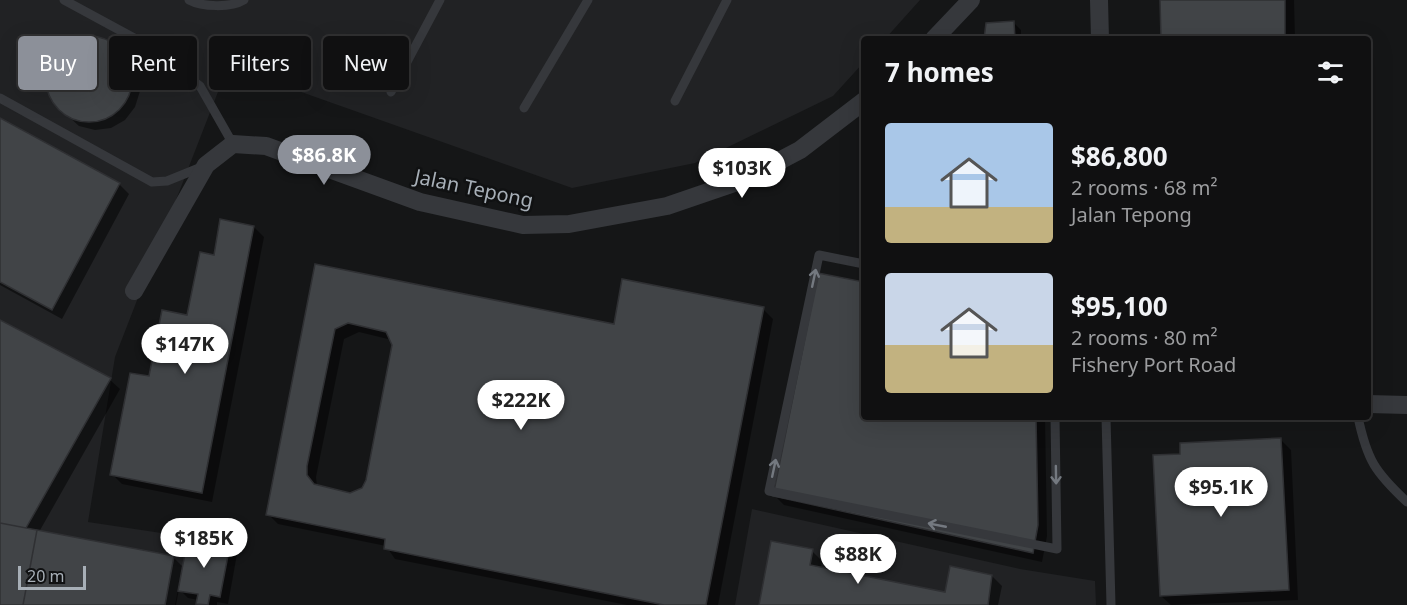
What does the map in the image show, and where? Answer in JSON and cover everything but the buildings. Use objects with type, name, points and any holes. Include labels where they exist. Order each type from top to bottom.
[{"type":"street","points":[[937,36],[970,0]]},
{"type":"street","points":[[1099,0],[1100,36]]},
{"type":"street","name":"Jalan Tepong","points":[[233,144],[266,146],[420,202],[523,225],[569,224],[667,206],[743,180],[800,150],[861,103]]},
{"type":"street","points":[[134,291],[206,165],[233,144]]},
{"type":"street","points":[[1371,404],[1407,405]]},
{"type":"lane","points":[[64,0],[147,45],[200,86],[233,144]]},
{"type":"lane","points":[[189,0],[196,4],[237,4],[244,0]]},
{"type":"lane","points":[[391,92],[440,0]]},
{"type":"lane","points":[[524,108],[588,0]]},
{"type":"lane","points":[[675,101],[727,0]]},
{"type":"lane","points":[[0,98],[152,182],[167,182],[206,165]]},
{"type":"lane","points":[[861,263],[819,255],[769,491],[1057,549],[1055,420]]},
{"type":"lane","points":[[1106,420],[1112,605]]},
{"type":"lane","points":[[1359,420],[1365,451],[1380,476],[1407,502]]},
{"type":"lane","points":[[1103,605],[1111,587]]},
{"type":"shaded area","points":[[0,0],[920,0],[888,36],[861,36],[861,65],[833,96],[695,163],[572,188],[296,90],[311,90],[311,36],[209,36],[209,90],[219,90],[115,357],[88,522],[188,537],[175,605],[0,605]]},
{"type":"shaded area","points":[[752,509],[1020,569],[1095,581],[1096,605],[735,605]]}]
